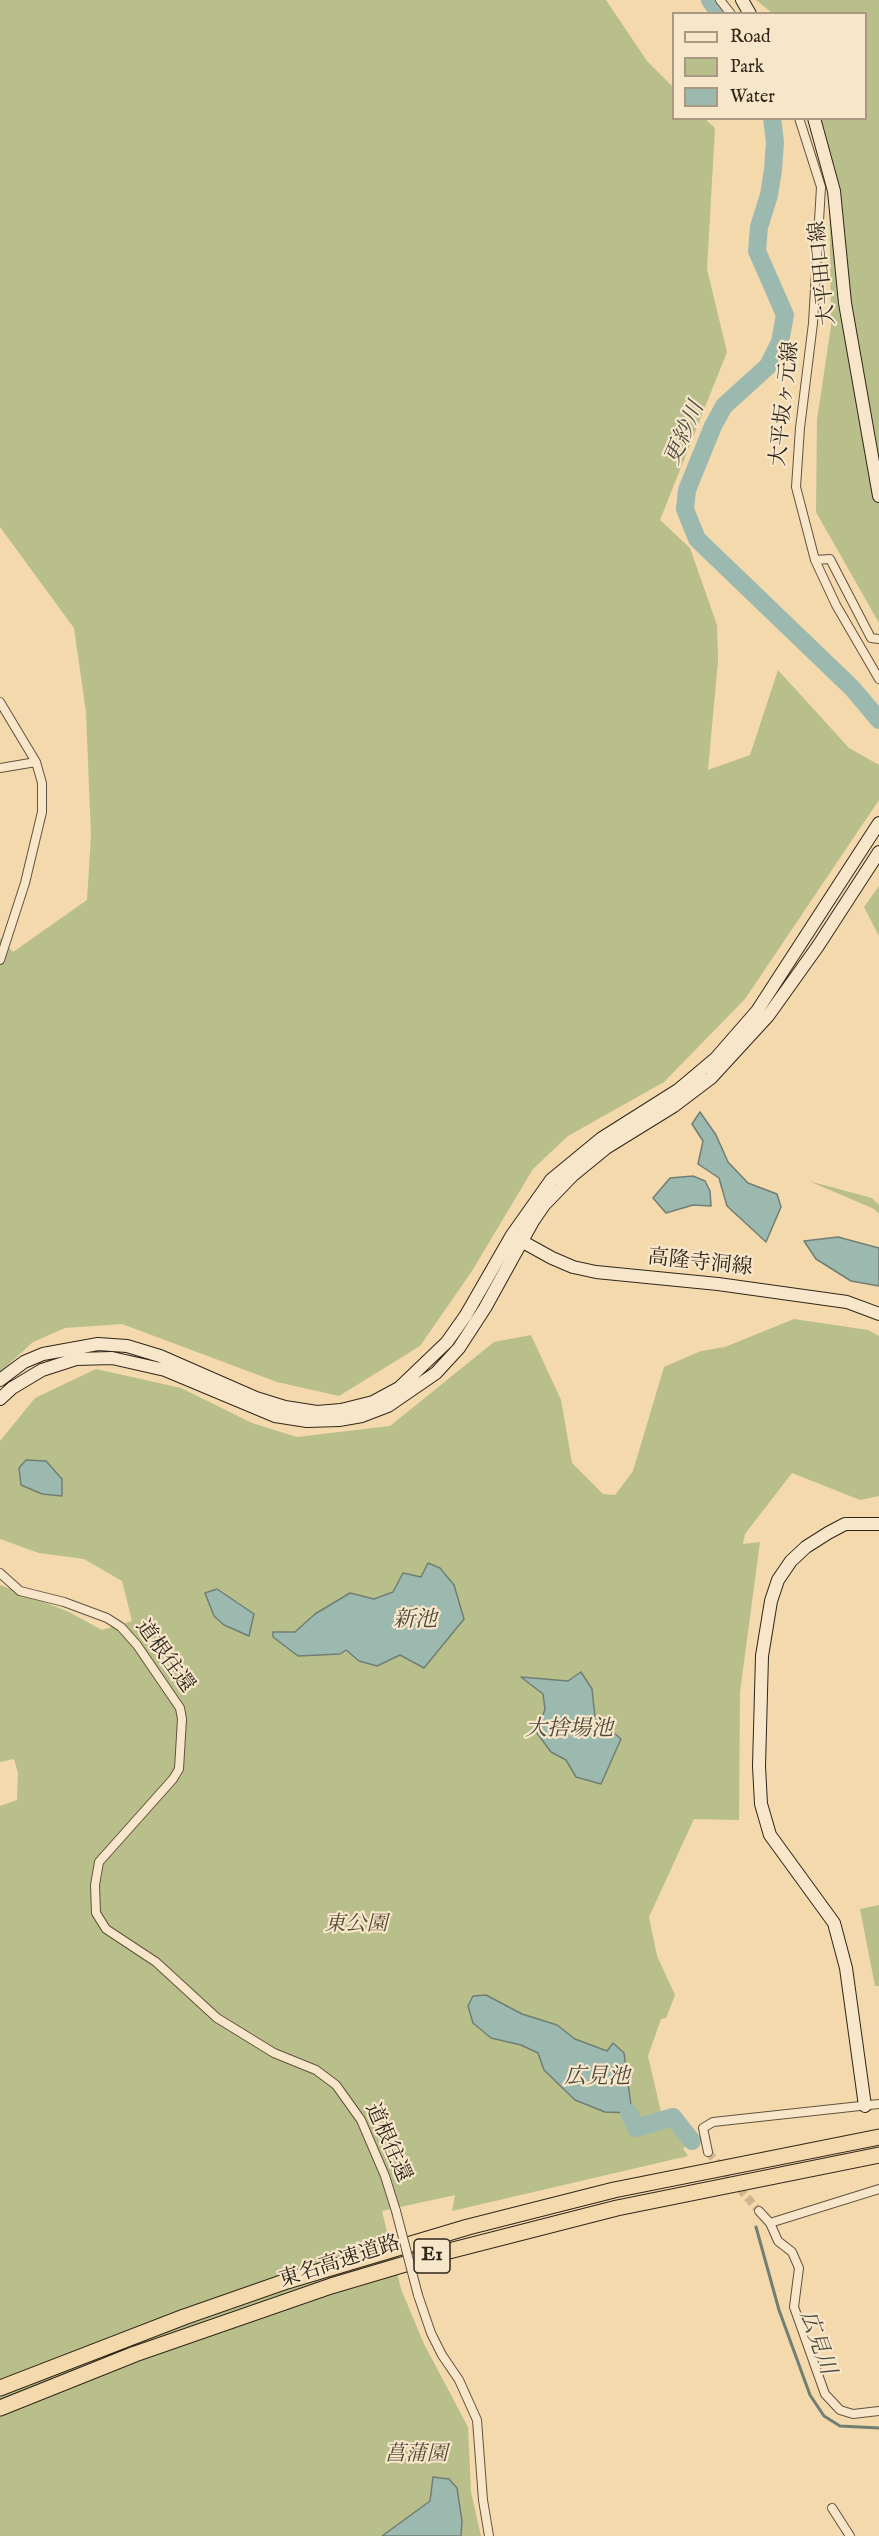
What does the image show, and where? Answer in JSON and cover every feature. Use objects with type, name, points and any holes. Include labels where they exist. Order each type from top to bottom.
[{"type":"highway","name":"東名高速道路","points":[[0,2388],[184,2317],[287,2281],[468,2227],[614,2190],[879,2137]]},
{"type":"highway","name":"東名高速道路","points":[[0,2408],[135,2354],[331,2286],[449,2251],[617,2208],[879,2155]]},
{"type":"street","points":[[720,0],[729,12]]},
{"type":"street","name":"大平坂ヶ元線","points":[[800,120],[821,187],[813,323],[800,428],[796,487],[815,560],[836,605],[879,679]]},
{"type":"street","name":"大平田口線","points":[[815,120],[834,191],[845,303],[879,496]]},
{"type":"street","points":[[815,560],[830,559],[871,638],[879,639]]},
{"type":"street","points":[[0,702],[36,762],[42,783],[42,812],[21,894],[0,960]]},
{"type":"street","points":[[0,768],[36,762]]},
{"type":"street","points":[[0,1380],[24,1362],[43,1354],[98,1344],[127,1346],[160,1356],[256,1398],[285,1407],[317,1412],[341,1410],[373,1402],[399,1388],[447,1342],[516,1238],[551,1180],[602,1138],[678,1090],[716,1058],[757,1011],[855,864],[879,823]]},
{"type":"street","points":[[0,1399],[12,1388],[42,1370],[76,1359],[112,1358],[165,1370],[275,1416],[307,1421],[339,1420],[362,1416],[388,1406],[436,1373],[459,1348],[485,1308],[516,1238],[544,1205],[589,1161],[674,1106],[711,1078],[768,1016],[879,852]]},
{"type":"street","name":"高隆寺洞線","points":[[516,1238],[552,1258],[596,1272],[718,1284],[847,1302],[879,1314]]},
{"type":"street","points":[[866,2106],[846,1968],[834,1923],[770,1835],[761,1804],[759,1756],[762,1656],[771,1601],[778,1580],[791,1560],[806,1546],[828,1533],[845,1524],[879,1524]]},
{"type":"street","name":"道根往還","points":[[0,1573],[20,1591],[64,1602],[107,1618],[121,1627],[137,1645],[180,1708],[182,1719],[179,1769],[173,1779],[99,1862],[95,1885],[96,1913],[106,1929],[156,1962],[217,2018],[274,2053],[316,2070],[336,2085],[361,2120],[385,2176],[431,2333],[442,2355],[459,2380],[477,2420],[483,2500],[489,2536]]},
{"type":"street","points":[[708,2152],[703,2128],[713,2122],[879,2104]]},
{"type":"street","points":[[770,2223],[879,2189]]},
{"type":"street","points":[[759,2211],[770,2223],[778,2241],[792,2252],[799,2268],[794,2307],[825,2394],[840,2410],[853,2414],[879,2411]]},
{"type":"street","points":[[832,2508],[850,2536]]},
{"type":"green space","points":[[0,0],[606,0],[647,61],[672,86],[672,120],[706,120],[715,128],[707,269],[727,352],[660,520],[690,548],[717,625],[718,661],[708,770],[750,755],[778,670],[849,748],[879,765],[879,800],[745,999],[664,1082],[568,1136],[533,1169],[472,1271],[420,1346],[339,1396],[277,1382],[122,1324],[65,1328],[33,1342],[0,1372],[0,938],[13,952],[87,900],[91,836],[86,712],[74,628],[0,527]]},
{"type":"green space","points":[[756,0],[879,0],[879,623],[816,512],[817,420],[831,326],[829,173],[820,120],[867,120],[867,12],[771,12]]},
{"type":"green space","points":[[879,886],[879,936],[864,907]]},
{"type":"green space","points":[[809,1181],[872,1198],[879,1205],[879,1214],[874,1209]]},
{"type":"green space","name":"東公園","points":[[794,1319],[868,1330],[879,1336],[879,1496],[860,1500],[792,1473],[745,1534],[743,1544],[760,1542],[740,1692],[739,1820],[694,1819],[649,1917],[657,1956],[675,1995],[666,2018],[661,2019],[648,2056],[661,2112],[698,2144],[683,2148],[688,2156],[452,2211],[455,2195],[382,2211],[401,2289],[424,2344],[468,2427],[471,2492],[481,2536],[0,2536],[0,1806],[17,1800],[18,1773],[14,1759],[0,1762],[0,1585],[69,1612],[102,1630],[132,1621],[122,1581],[84,1559],[39,1553],[0,1539],[0,1441],[35,1398],[96,1369],[181,1388],[252,1423],[297,1437],[390,1426],[494,1342],[531,1335],[561,1400],[572,1463],[603,1494],[615,1495],[633,1471],[664,1367],[701,1351],[725,1347]]},
{"type":"green space","points":[[879,1905],[879,1986],[875,1986],[860,1909]]},
{"type":"water","points":[[700,1112],[716,1135],[728,1162],[748,1183],[777,1194],[781,1207],[766,1242],[727,1206],[719,1178],[698,1164],[703,1141],[692,1124]]},
{"type":"water","points":[[693,1176],[705,1181],[710,1191],[711,1206],[693,1205],[666,1213],[653,1198],[670,1178]]},
{"type":"water","points":[[838,1237],[879,1248],[879,1286],[851,1281],[816,1259],[804,1241]]},
{"type":"water","points":[[26,1460],[46,1461],[62,1479],[62,1496],[42,1494],[21,1485],[19,1468]]},
{"type":"water","name":"新池","points":[[428,1563],[440,1568],[454,1585],[464,1619],[424,1668],[400,1655],[377,1666],[359,1661],[346,1650],[340,1654],[298,1656],[273,1637],[273,1632],[295,1632],[315,1614],[350,1593],[374,1599],[393,1592],[403,1573],[421,1577]]},
{"type":"water","points":[[217,1589],[254,1614],[249,1636],[224,1625],[214,1616],[205,1593]]},
{"type":"water","name":"大捨場池","points":[[581,1672],[592,1689],[595,1717],[621,1739],[601,1784],[576,1777],[566,1760],[551,1752],[537,1733],[545,1709],[543,1694],[521,1677],[568,1681]]},
{"type":"water","name":"広見池","points":[[486,1995],[522,2014],[557,2025],[575,2039],[607,2051],[613,2043],[624,2053],[632,2113],[605,2112],[575,2100],[544,2070],[538,2053],[521,2045],[491,2038],[473,2023],[468,2006],[473,1996]]},
{"type":"water","points":[[433,2477],[449,2479],[457,2488],[462,2521],[461,2536],[382,2536],[430,2501]]},
{"type":"waterway","name":"更紗川","points":[[710,0],[719,12]]},
{"type":"waterway","name":"更紗川","points":[[772,120],[775,142],[773,170],[769,195],[759,227],[757,251],[785,315],[780,342],[768,366],[724,406],[713,426],[687,490],[685,509],[697,539],[852,688],[879,720]]},
{"type":"waterway","name":"広見川","points":[[629,2113],[636,2128],[673,2117],[692,2141]]},
{"type":"waterway","name":"広見川","points":[[756,2227],[779,2310],[810,2395],[824,2416],[840,2426],[879,2428]]},
{"type":"tunnel","points":[[708,2152],[759,2211]]},
{"type":"park label","name":"菖蒲園","points":[[416,2456]]}]
